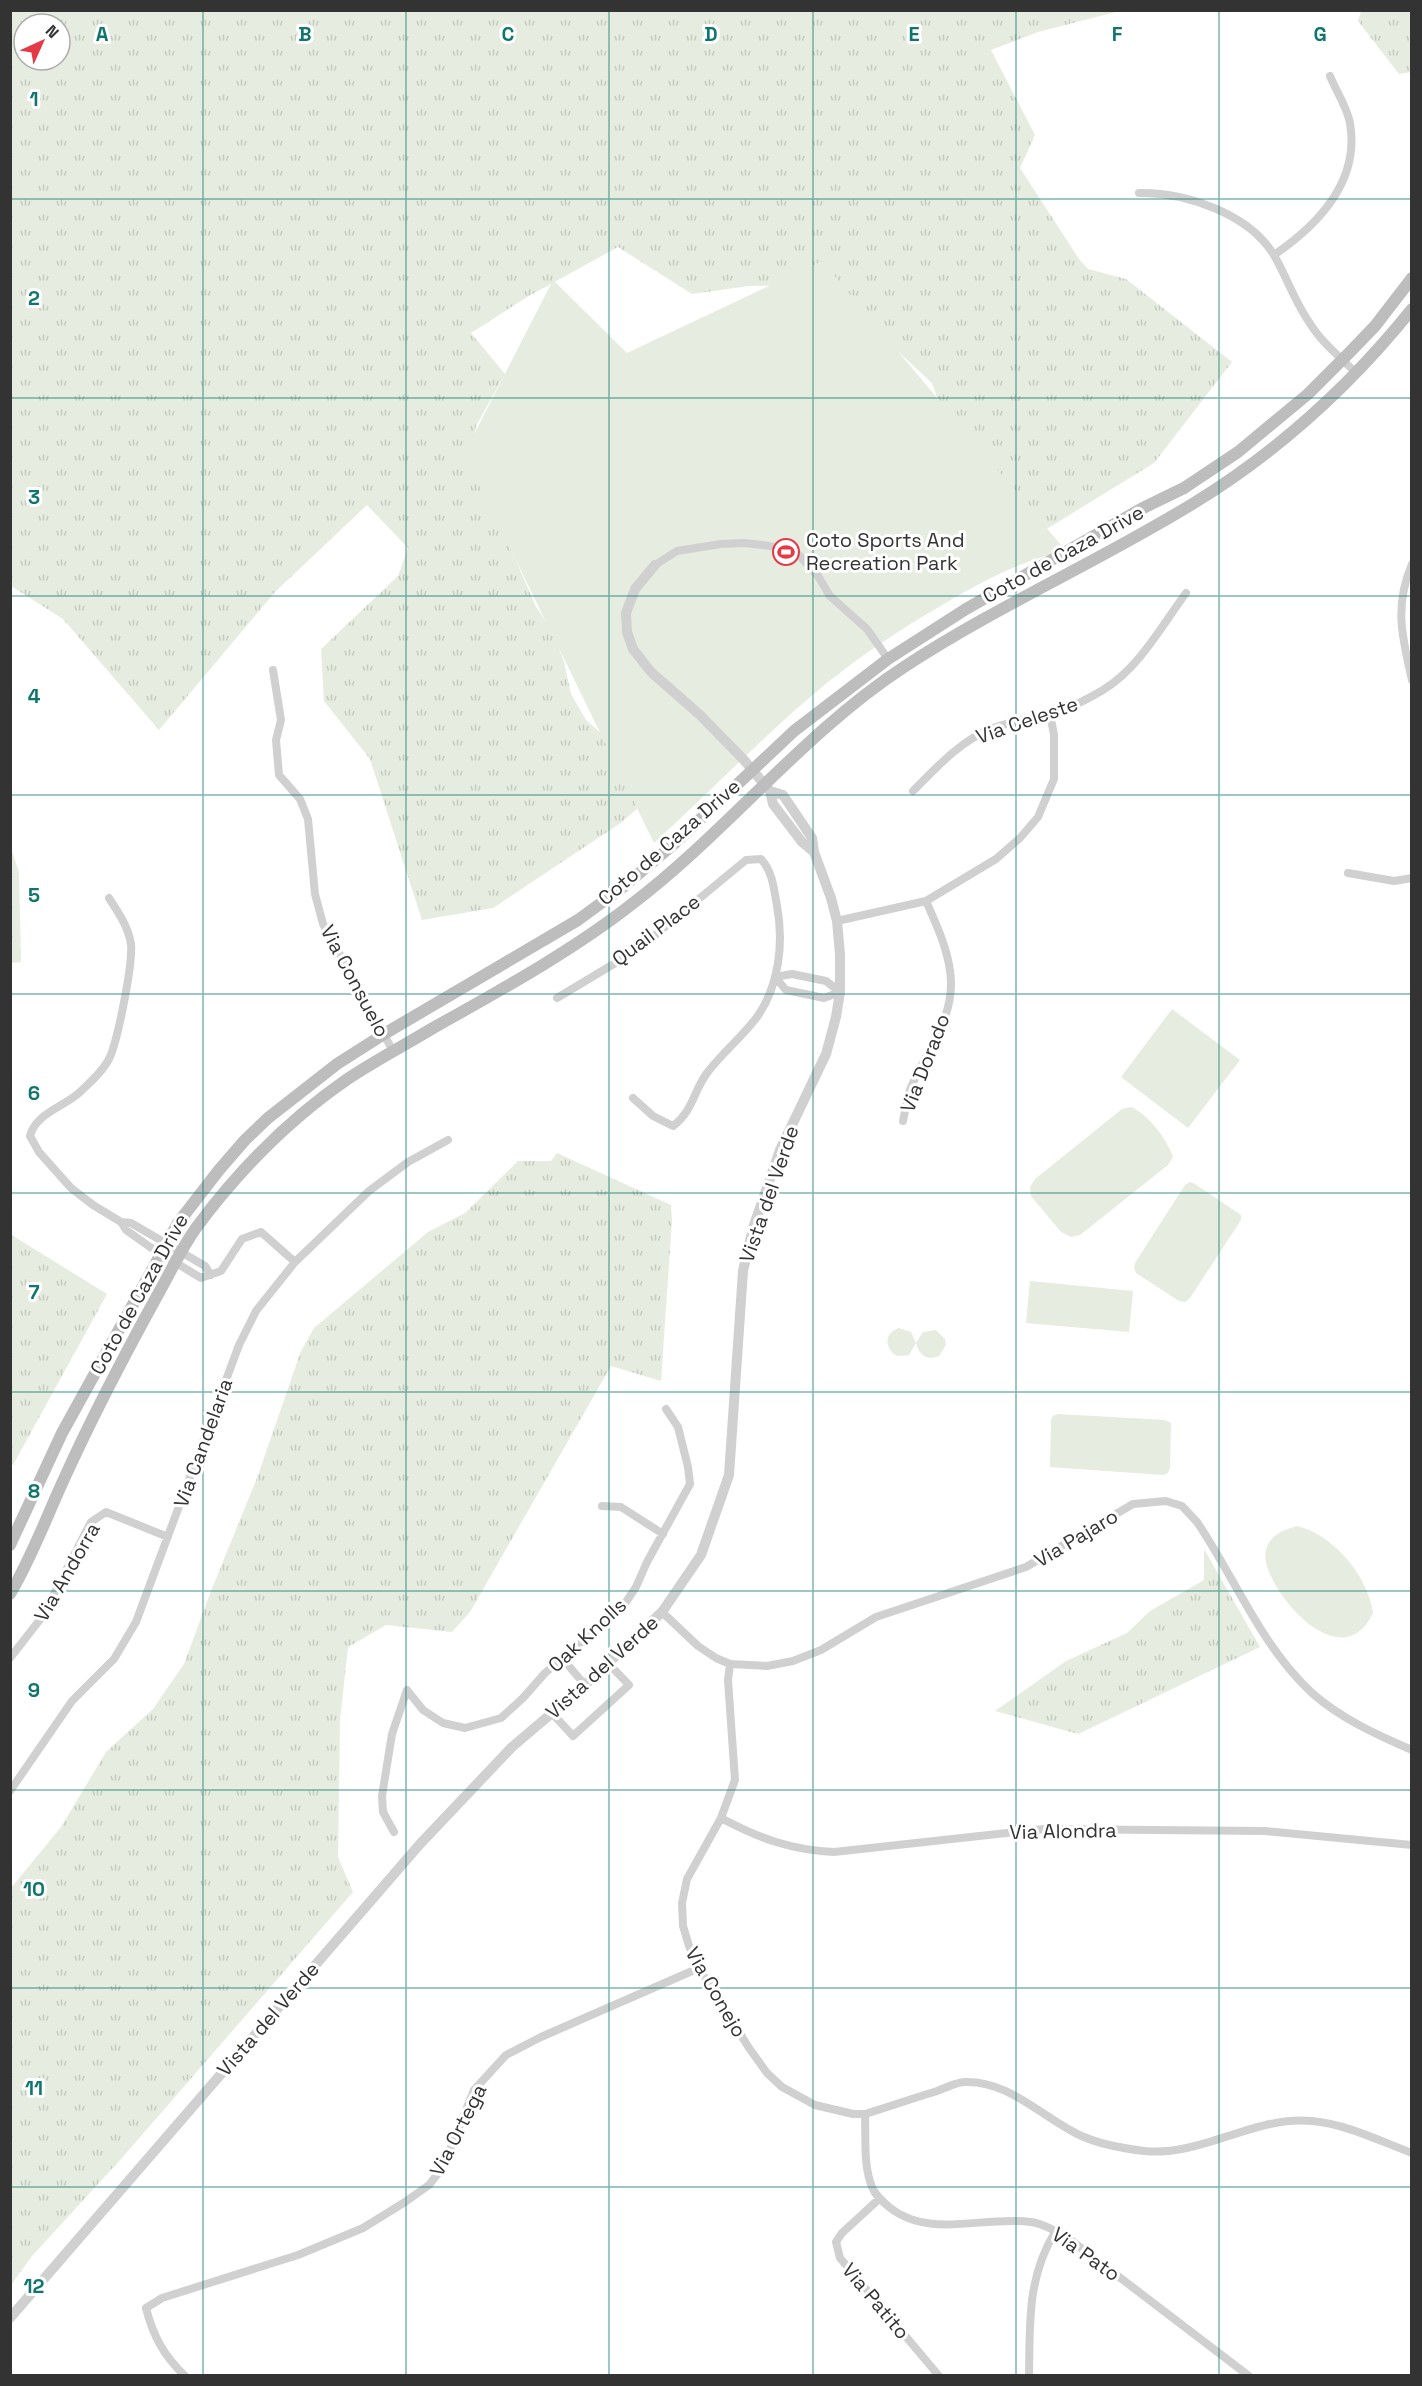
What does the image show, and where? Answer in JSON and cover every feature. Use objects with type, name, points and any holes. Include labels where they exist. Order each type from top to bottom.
[{"type":"main road","name":"Coto de Caza Drive","points":[[10,1545],[62,1433],[163,1249],[197,1196],[245,1140],[305,1087],[384,1034],[578,920],[623,887],[675,843],[794,731],[888,659],[966,609],[1141,509],[1184,488],[1269,428],[1375,326],[1412,278]]},
{"type":"main road","name":"Coto de Caza Drive","points":[[10,1594],[31,1557],[63,1480],[178,1258],[196,1228],[232,1182],[271,1140],[327,1094],[393,1051],[519,978],[628,908],[767,788],[820,731],[878,685],[962,632],[1196,502],[1248,467],[1322,407],[1389,338],[1412,309]]},
{"type":"street","points":[[1274,255],[1318,220],[1330,205],[1344,179],[1350,152],[1350,121],[1330,76]]},
{"type":"street","points":[[1139,194],[1153,193],[1207,205],[1226,212],[1256,234],[1274,255],[1308,322],[1322,340],[1356,373]]},
{"type":"street","points":[[655,565],[677,551],[721,544],[744,543],[770,546],[798,554],[818,576],[830,596],[867,629],[888,659]]},
{"type":"street","points":[[1412,564],[1402,594],[1400,613],[1403,640],[1412,680]]},
{"type":"street","name":"Vista del Verde","points":[[10,2318],[420,1844],[512,1747],[585,1685],[662,1612],[701,1555],[729,1474],[743,1271],[753,1228],[780,1150],[826,1054],[840,992],[840,954],[837,921],[814,852],[802,842],[772,804],[767,788],[753,770],[700,715],[651,672],[633,649],[627,632],[626,613],[635,589],[655,565]]},
{"type":"street","name":"Via Celeste","points":[[913,791],[968,741],[990,729],[1076,705],[1105,689],[1127,671],[1145,650],[1186,593]]},
{"type":"street","name":"Via Consuelo","points":[[273,670],[281,720],[276,740],[279,775],[300,799],[308,819],[315,894],[323,924],[393,1051]]},
{"type":"street","points":[[837,921],[926,901],[996,859],[1020,838],[1038,817],[1054,779],[1054,735],[1050,714]]},
{"type":"street","name":"Quail Place","points":[[557,998],[654,936],[733,869],[752,858],[761,859],[771,875],[781,927],[775,977]]},
{"type":"street","points":[[1348,873],[1394,881],[1412,878]]},
{"type":"street","points":[[109,898],[124,920],[131,944],[130,971],[109,1057],[97,1076],[79,1093],[36,1122],[30,1136],[39,1152],[71,1188],[93,1205],[122,1222],[131,1223],[201,1278],[221,1271],[242,1239],[261,1232],[295,1262]]},
{"type":"street","name":"Via Dorado","points":[[903,1121],[910,1090],[946,1017],[951,984],[948,958],[926,901]]},
{"type":"street","points":[[775,977],[792,974],[826,981],[840,992]]},
{"type":"street","points":[[775,977],[786,990],[824,998],[840,992]]},
{"type":"street","points":[[633,1098],[653,1116],[673,1126],[685,1117],[706,1075],[757,1017],[769,996],[775,977]]},
{"type":"street","name":"Via Candelaria","points":[[10,1791],[72,1701],[114,1659],[136,1623],[239,1345],[256,1311],[295,1262],[369,1191],[408,1162],[448,1140]]},
{"type":"street","name":"Oak Knolls","points":[[394,1832],[382,1812],[382,1796],[392,1734],[407,1690],[423,1710],[443,1723],[465,1728],[501,1718],[562,1658],[622,1608],[636,1587],[647,1562],[690,1484],[678,1427],[666,1409]]},
{"type":"street","name":"Via Pajaro","points":[[662,1612],[698,1646],[730,1664],[767,1665],[793,1661],[821,1650],[876,1617],[1026,1568],[1133,1504],[1166,1501],[1182,1506],[1197,1522],[1263,1633],[1288,1667],[1313,1694],[1346,1717],[1412,1750]]},
{"type":"street","points":[[602,1506],[621,1508],[663,1534]]},
{"type":"street","name":"Via Andorra","points":[[10,1658],[42,1617],[91,1522],[106,1512],[168,1537]]},
{"type":"street","points":[[562,1658],[585,1685]]},
{"type":"street","points":[[552,1713],[573,1736],[629,1685],[608,1663]]},
{"type":"street","name":"Via Conejo","points":[[730,1664],[728,1680],[735,1779],[721,1818],[687,1879],[682,1903],[686,1936],[699,1968],[767,2073],[782,2087],[815,2104],[853,2114],[865,2114]]},
{"type":"street","name":"Via Alondra","points":[[721,1818],[765,1840],[806,1851],[834,1852],[1044,1829],[1265,1831],[1412,1845]]},
{"type":"street","name":"Via Ortega","points":[[185,2376],[160,2348],[146,2308],[162,2298],[288,2258],[363,2228],[429,2185],[443,2167],[474,2090],[506,2055],[541,2037],[699,1968]]},
{"type":"street","points":[[879,2199],[871,2186],[867,2169],[865,2114],[963,2082],[984,2084],[1006,2091],[1072,2132],[1099,2143],[1145,2151],[1173,2150],[1205,2144],[1284,2122],[1312,2121],[1349,2130],[1412,2153]]},
{"type":"street","name":"Via Pato","points":[[879,2199],[906,2219],[928,2224],[1032,2222],[1055,2232],[1072,2241],[1249,2376]]},
{"type":"street","name":"Via Patito","points":[[879,2199],[842,2233],[836,2242],[840,2258],[939,2376]]},
{"type":"street","points":[[1029,2376],[1034,2281],[1045,2249],[1055,2232]]},
{"type":"green space","points":[[10,11],[1120,11],[1038,32],[991,50],[1035,135],[1020,168],[1079,259],[1088,269],[1126,279],[1232,362],[1154,463],[962,581],[981,520],[932,383],[860,316],[790,285],[749,286],[692,294],[618,247],[527,297],[471,333],[505,374],[476,426],[470,454],[536,607],[552,630],[564,662],[571,694],[586,720],[635,763],[658,790],[622,822],[493,908],[422,920],[370,759],[324,701],[321,649],[398,576],[408,548],[367,505],[275,592],[159,730],[63,619],[11,586]]},
{"type":"green space","points":[[1361,11],[1411,11],[1411,72],[1399,74],[1358,21]]},
{"type":"green space","name":"Coto Sports And Recreation Park","points":[[822,261],[1066,551],[1035,559],[991,578],[933,610],[872,650],[805,701],[654,843],[464,454],[553,280],[627,353]]},
{"type":"green space","points":[[10,846],[19,872],[21,962],[11,963]]},
{"type":"green space","points":[[1172,1009],[1240,1060],[1188,1128],[1121,1077]]},
{"type":"green space","points":[[1131,1107],[1144,1115],[1156,1128],[1173,1157],[1168,1165],[1080,1235],[1071,1237],[1061,1232],[1031,1196],[1030,1187],[1035,1179],[1122,1109]]},
{"type":"green space","points":[[557,1153],[671,1205],[672,1221],[661,1381],[611,1366],[470,1612],[452,1632],[386,1625],[348,1647],[340,1720],[338,1857],[353,1892],[121,2159],[32,2256],[11,2285],[11,1888],[61,1827],[106,1752],[153,1709],[184,1664],[257,1478],[301,1351],[314,1328],[428,1232],[465,1213],[518,1161],[551,1161]]},
{"type":"green space","points":[[1190,1182],[1241,1215],[1241,1220],[1190,1298],[1185,1302],[1179,1301],[1136,1273],[1134,1268],[1185,1185]]},
{"type":"green space","points":[[10,1234],[107,1294],[13,1465],[10,1463]]},
{"type":"green space","points":[[1030,1281],[1133,1291],[1129,1332],[1026,1323]]},
{"type":"green space","points":[[899,1328],[911,1332],[916,1343],[909,1355],[897,1356],[888,1345],[888,1337]]},
{"type":"green space","points":[[936,1330],[945,1339],[946,1345],[939,1356],[931,1358],[921,1354],[916,1343],[923,1332]]},
{"type":"green space","points":[[1058,1414],[1165,1420],[1171,1423],[1168,1473],[1163,1475],[1050,1467],[1051,1420]]},
{"type":"green space","points":[[1297,1526],[1324,1538],[1347,1559],[1357,1572],[1370,1599],[1373,1613],[1359,1632],[1341,1637],[1322,1632],[1304,1620],[1287,1602],[1274,1583],[1267,1565],[1268,1545],[1278,1534]]},
{"type":"green space","points":[[1204,1549],[1260,1647],[1078,1734],[995,1711],[1066,1661],[1127,1633],[1150,1611],[1204,1580]]},
{"type":"place","name":"Coto Sports And Recreation Park","points":[[786,552]]}]
